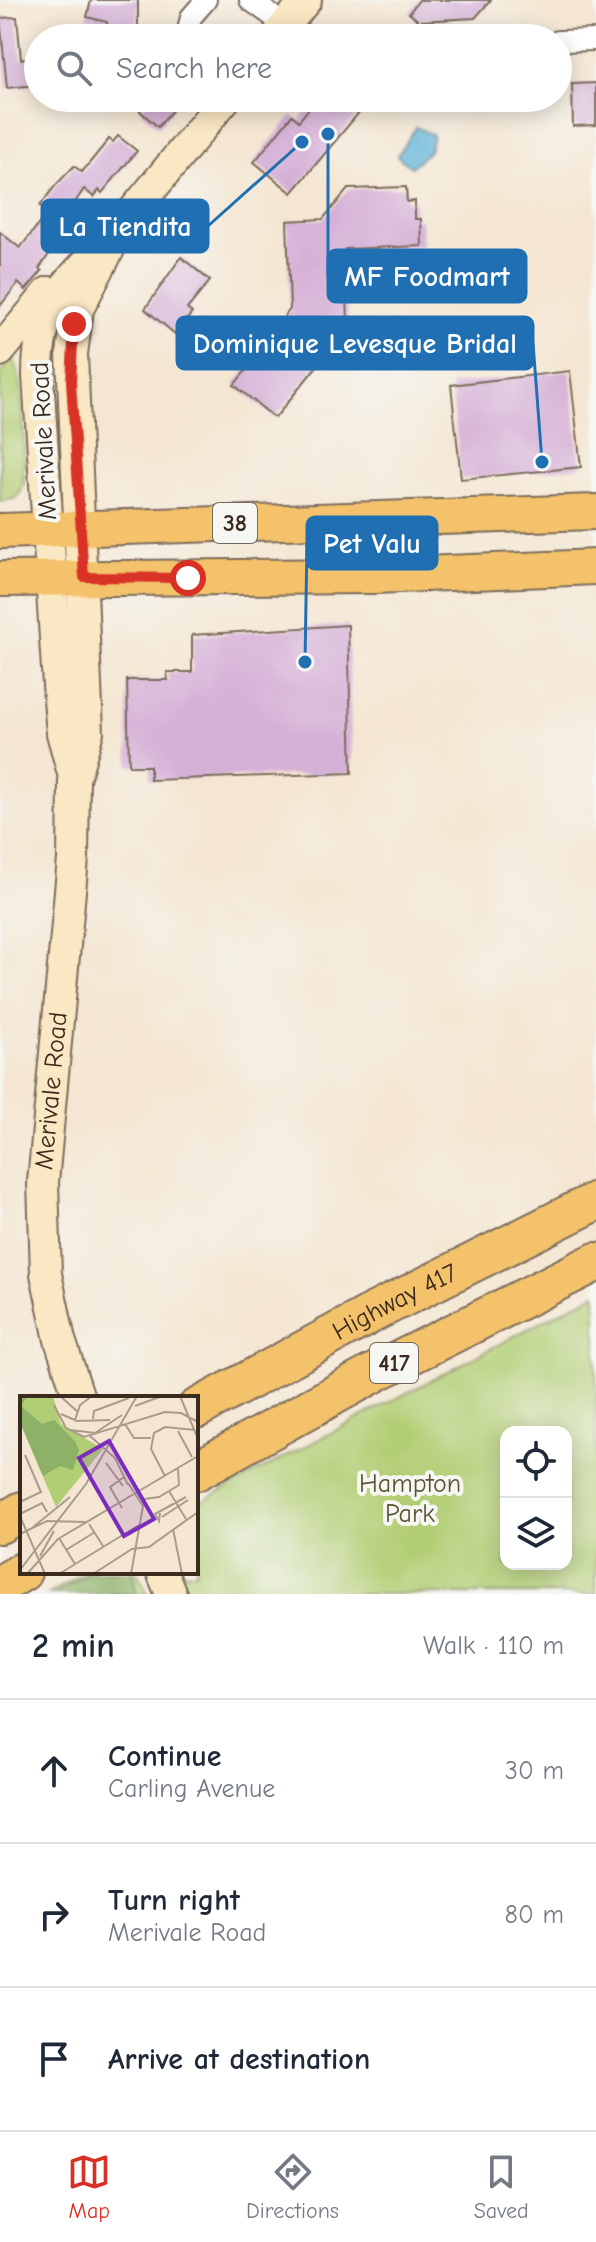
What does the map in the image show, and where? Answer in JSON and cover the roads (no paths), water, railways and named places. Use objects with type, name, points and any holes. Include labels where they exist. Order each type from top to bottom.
[{"type":"highway","name":"Highway 417","points":[[198,1408],[378,1310],[596,1201]]},
{"type":"highway","name":"417","points":[[198,1470],[376,1372],[596,1262]]},
{"type":"highway","points":[[0,1524],[20,1512]]},
{"type":"highway","points":[[0,1585],[20,1573]]},
{"type":"main road","points":[[286,24],[306,0]]},
{"type":"main road","name":"Merivale Road","points":[[74,779],[88,732],[84,577],[65,529],[38,357],[51,309],[84,261],[121,226],[215,112]]},
{"type":"main road","name":"Merivale Road","points":[[78,1396],[60,1340],[46,1274],[43,1205],[73,859],[74,779],[62,733],[50,577],[65,529],[74,324],[84,295],[121,226]]},
{"type":"main road","points":[[0,351],[44,297],[84,261]]},
{"type":"main road","name":"38","points":[[0,531],[596,512]]},
{"type":"main road","name":"38","points":[[0,579],[374,576],[596,567]]},
{"type":"main road","points":[[163,1574],[171,1594]]},
{"type":"street","points":[[189,24],[191,17],[206,0]]},
{"type":"street","points":[[250,0],[273,24]]},
{"type":"street","points":[[572,41],[596,40]]},
{"type":"water","points":[[416,127],[433,135],[429,151],[411,167],[397,156]]},
{"type":"place","name":"MF Foodmart","points":[[328,134]]},
{"type":"place","name":"La Tiendita","points":[[302,142]]},
{"type":"place","name":"Dominique Levesque Bridal","points":[[542,462]]},
{"type":"place","name":"Pet Valu","points":[[305,662]]},
{"type":"park label","name":"Hampton Park","points":[[410,1499]]}]
